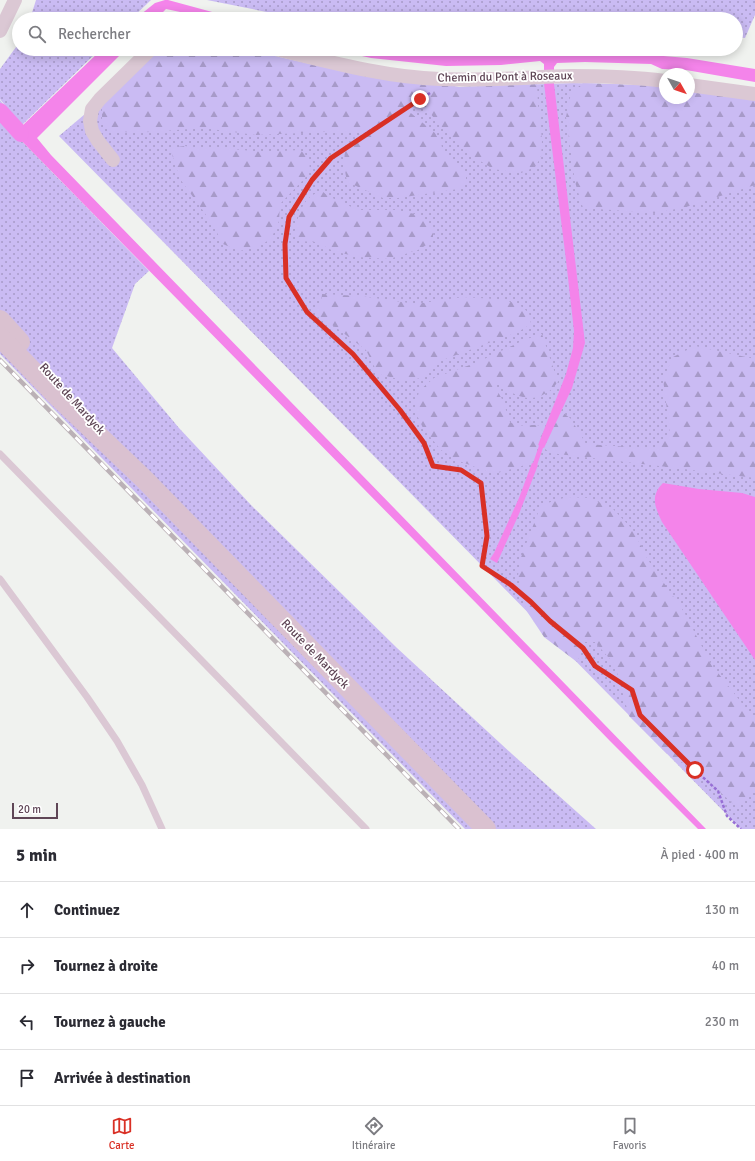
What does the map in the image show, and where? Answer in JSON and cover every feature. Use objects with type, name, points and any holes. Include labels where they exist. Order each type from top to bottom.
[{"type":"main road","name":"Route de Mardyck","points":[[0,320],[144,479]]},
{"type":"main road","name":"Route de Mardyck","points":[[0,337],[57,396],[144,479],[486,829]]},
{"type":"street","points":[[0,31],[15,0]]},
{"type":"street","points":[[113,160],[92,131],[90,121],[92,109],[100,99],[144,56]]},
{"type":"street","name":"Chemin du Pont à Roseaux","points":[[308,56],[387,73],[430,78],[453,79],[559,76],[659,81]]},
{"type":"street","points":[[695,85],[755,94]]},
{"type":"lane","points":[[0,454],[366,829]]},
{"type":"lane","points":[[0,579],[87,697],[116,741],[142,785],[162,829]]},
{"type":"path","points":[[453,79],[368,132],[331,158],[321,169],[312,180],[289,217],[285,244],[286,278],[307,312],[353,354],[400,410],[424,443],[433,466],[461,470],[481,483],[487,536],[482,566],[511,585],[550,621],[583,648],[595,666],[632,690],[640,715],[718,791],[727,816],[741,829]]},
{"type":"green space","points":[[36,0],[151,0],[138,12],[32,12]]},
{"type":"green space","points":[[207,0],[755,0],[755,15],[745,38],[743,38],[743,12],[267,12]]},
{"type":"green space","points":[[12,53],[12,56],[93,56],[21,126],[0,99],[0,69]]},
{"type":"green space","points":[[154,56],[274,56],[332,69],[459,87],[574,83],[659,86],[659,104],[695,104],[695,99],[755,100],[755,829],[741,829],[59,136]]},
{"type":"green space","points":[[154,56],[274,56],[332,69],[459,87],[537,84],[542,140],[541,157],[535,167],[521,173],[493,169],[466,152],[437,122],[420,100],[406,109],[435,133],[445,152],[455,164],[466,173],[466,181],[458,189],[398,198],[383,198],[347,182],[344,165],[345,148],[367,132],[347,131],[256,135],[203,128],[136,133],[111,131],[102,123],[102,109],[117,87]]},
{"type":"green space","points":[[583,83],[659,86],[659,104],[695,104],[695,91],[755,100],[755,185],[686,207],[655,213],[583,208],[575,182],[566,117],[571,93]]},
{"type":"green space","points":[[0,100],[10,113],[3,122],[149,271],[135,284],[112,348],[179,428],[251,505],[397,648],[596,829],[465,829],[0,354]]},
{"type":"green space","points":[[185,146],[264,152],[300,150],[308,157],[310,168],[305,178],[280,204],[279,221],[271,239],[255,248],[239,251],[223,244],[212,223],[180,179],[170,148]]},
{"type":"green space","points":[[322,191],[328,196],[358,210],[397,210],[419,215],[433,230],[433,241],[418,250],[389,259],[358,257],[333,251],[317,242],[298,241],[294,234],[302,208],[309,198]]},
{"type":"green space","points":[[322,294],[360,296],[416,304],[463,297],[494,299],[517,303],[529,313],[531,324],[518,332],[440,361],[421,378],[406,381],[378,374],[366,350],[334,326],[320,319],[316,310],[321,303]]},
{"type":"green space","points":[[542,334],[558,382],[551,390],[533,398],[526,398],[514,394],[496,383],[493,383],[503,401],[510,422],[519,425],[536,425],[545,428],[532,463],[494,474],[459,461],[441,450],[423,428],[415,411],[419,391],[434,378],[478,362],[524,340]]},
{"type":"green space","points":[[695,346],[755,359],[755,478],[550,453],[544,448],[561,411],[571,419],[586,444],[656,449],[670,434],[663,379],[673,357]]},
{"type":"green space","points":[[567,497],[591,498],[613,509],[633,530],[648,560],[684,612],[711,664],[755,720],[755,787],[753,793],[738,808],[695,770],[666,753],[629,716],[615,665],[595,642],[580,642],[579,658],[577,662],[544,637],[526,610],[518,576],[520,560],[541,505]]},
{"type":"shaded area","points":[[168,0],[212,12],[180,12],[166,9],[163,12],[144,12],[155,3]]},
{"type":"shaded area","points":[[95,56],[119,56],[37,138],[51,155],[706,829],[698,829],[610,741],[3,122],[10,113],[22,126]]},
{"type":"shaded area","points":[[362,56],[663,56],[687,58],[755,69],[755,82],[695,72],[695,68],[660,68],[651,64],[585,62],[557,63],[554,67],[554,84],[585,343],[572,388],[544,448],[538,445],[566,374],[573,348],[574,331],[544,83],[544,64],[540,61],[501,65],[446,66]]},
{"type":"shaded area","points":[[532,463],[538,465],[519,514],[497,563],[490,559],[519,498]]},
{"type":"shaded area","points":[[663,483],[699,489],[742,493],[755,497],[755,660],[662,522],[657,511],[655,497],[656,492]]},
{"type":"waterway","points":[[0,111],[21,134]]},
{"type":"waterway","points":[[533,470],[543,441]]},
{"type":"railway","points":[[0,360],[459,829]]},
{"type":"route","points":[[420,99],[368,132],[331,158],[312,180],[289,217],[285,244],[286,278],[307,312],[353,354],[400,410],[424,443],[433,466],[461,470],[481,483],[487,536],[482,566],[511,585],[550,621],[583,648],[595,666],[632,690],[640,715],[695,770]]}]
